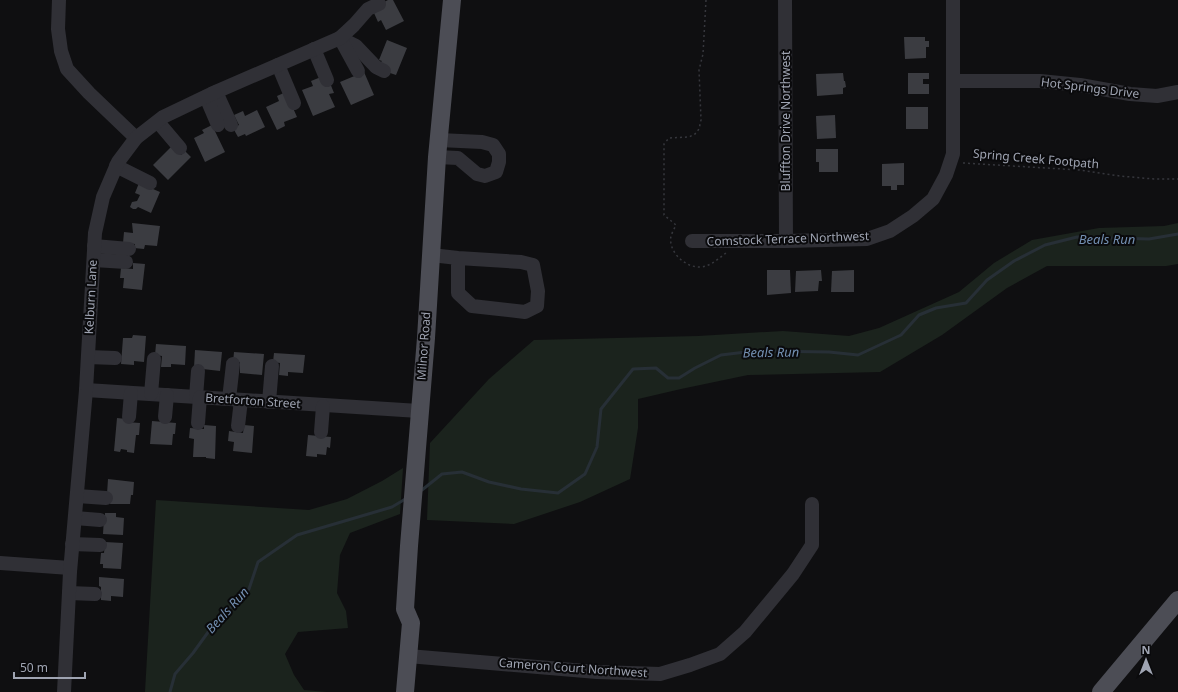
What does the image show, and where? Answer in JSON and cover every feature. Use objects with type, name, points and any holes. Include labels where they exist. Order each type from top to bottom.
[{"type":"main road","name":"Milnor Road","points":[[406,692],[410,623],[405,609],[419,411],[426,338],[438,148],[452,0]]},
{"type":"main road","points":[[1101,692],[1178,600]]},
{"type":"street","points":[[59,0],[58,29],[61,51],[67,69],[89,93],[136,138]]},
{"type":"street","name":"Bluffton Drive Northwest","points":[[785,0],[786,241]]},
{"type":"street","name":"Comstock Terrace Northwest","points":[[692,241],[868,239],[890,231],[913,216],[933,199],[946,175],[953,154],[953,0]]},
{"type":"street","points":[[340,38],[368,9],[379,4]]},
{"type":"street","points":[[340,38],[358,70]]},
{"type":"street","points":[[340,38],[356,46],[376,67],[384,70]]},
{"type":"street","name":"Kelburn Lane","points":[[64,692],[70,568],[86,390],[95,232],[103,197],[116,166],[136,138],[163,117],[211,94],[340,38]]},
{"type":"street","points":[[314,49],[327,80]]},
{"type":"street","points":[[278,65],[294,103]]},
{"type":"street","name":"Hot Springs Drive","points":[[953,81],[1040,81],[1080,85],[1130,94],[1157,96],[1178,92]]},
{"type":"street","points":[[211,94],[224,125]]},
{"type":"street","points":[[158,122],[180,148]]},
{"type":"street","points":[[116,166],[150,182]]},
{"type":"street","points":[[94,253],[128,256]]},
{"type":"street","points":[[431,255],[521,262],[533,265],[538,291],[537,306],[525,312],[472,306],[458,293],[458,258]]},
{"type":"street","points":[[88,357],[115,358]]},
{"type":"street","points":[[151,394],[154,359]]},
{"type":"street","points":[[233,364],[238,426]]},
{"type":"street","points":[[269,402],[272,366]]},
{"type":"street","points":[[198,372],[198,423]]},
{"type":"street","name":"Bretforton Street","points":[[86,390],[419,411]]},
{"type":"street","points":[[129,417],[131,393]]},
{"type":"street","points":[[165,417],[167,395]]},
{"type":"street","points":[[321,432],[323,406]]},
{"type":"street","points":[[77,496],[106,498]]},
{"type":"street","name":"Cameron Court Northwest","points":[[408,656],[597,672],[660,674],[720,654],[745,632],[793,574],[812,545],[812,504]]},
{"type":"street","points":[[75,518],[100,520]]},
{"type":"street","points":[[72,544],[100,545]]},
{"type":"street","points":[[0,563],[70,568]]},
{"type":"street","points":[[69,593],[95,594]]},
{"type":"path","points":[[706,0],[703,54],[699,70],[701,120],[699,129],[695,134],[689,137],[669,138],[664,144],[664,215],[676,225],[671,238],[673,250],[682,260],[690,265],[700,267],[712,264],[728,252]]},
{"type":"path","name":"Spring Creek Footpath","points":[[960,162],[1079,170],[1154,179],[1178,179]]},
{"type":"shaded area","points":[[1178,223],[1178,264],[1166,266],[1047,266],[1007,288],[942,335],[880,372],[748,375],[638,399],[638,428],[630,479],[580,502],[514,524],[427,520],[430,443],[489,379],[534,340],[698,336],[783,331],[849,336],[879,328],[959,292],[994,263],[1032,240],[1099,228],[1164,226]]},
{"type":"shaded area","points":[[403,468],[400,514],[350,533],[340,555],[337,593],[346,611],[348,628],[298,632],[285,654],[294,675],[304,690],[327,692],[145,692],[156,500],[309,510],[347,499],[382,481]]},
{"type":"building","points":[[388,0],[393,0],[404,21],[386,30],[381,20],[378,22],[374,13],[382,3]]},
{"type":"building","points":[[904,37],[925,37],[925,41],[929,41],[929,47],[926,47],[926,58],[905,59]]},
{"type":"building","points":[[387,40],[407,48],[396,75],[387,72],[380,63],[382,61],[379,60]]},
{"type":"building","points":[[364,72],[374,95],[351,105],[340,82]]},
{"type":"building","points":[[843,73],[846,87],[843,88],[843,94],[817,96],[816,74]]},
{"type":"building","points":[[908,73],[929,73],[929,79],[923,79],[923,84],[929,84],[929,94],[908,94]]},
{"type":"building","points":[[321,77],[330,83],[334,93],[329,94],[335,107],[313,116],[302,90],[313,86],[311,81]]},
{"type":"building","points":[[286,92],[297,117],[284,122],[285,126],[277,130],[266,107],[279,101],[277,96]]},
{"type":"building","points":[[906,107],[928,107],[928,129],[906,129]]},
{"type":"building","points":[[257,110],[265,127],[246,136],[245,134],[238,137],[233,128],[239,125],[234,115],[243,111],[245,116]]},
{"type":"building","points":[[835,115],[836,138],[817,139],[816,116]]},
{"type":"building","points":[[212,125],[225,152],[205,162],[194,138],[204,133],[202,130]]},
{"type":"building","points":[[172,146],[181,155],[185,151],[191,157],[168,180],[153,165]]},
{"type":"building","points":[[816,149],[838,149],[838,172],[819,172],[819,162],[816,162]]},
{"type":"building","points":[[904,163],[904,185],[897,185],[897,190],[891,190],[891,186],[882,186],[882,164]]},
{"type":"building","points":[[139,183],[160,192],[151,213],[138,207],[133,209],[130,207],[132,202],[137,201],[140,195],[135,193]]},
{"type":"building","points":[[132,223],[160,226],[157,246],[145,245],[144,249],[134,248],[135,244],[123,243],[124,232],[133,233]]},
{"type":"building","points":[[133,263],[145,264],[142,290],[123,288],[124,278],[120,278],[121,268],[133,269]]},
{"type":"building","points":[[767,270],[790,270],[791,293],[767,295]]},
{"type":"building","points":[[821,270],[822,281],[819,281],[818,291],[795,292],[796,271]]},
{"type":"building","points":[[854,270],[854,292],[831,292],[832,271]]},
{"type":"building","points":[[133,335],[146,336],[144,362],[134,361],[134,365],[121,364],[123,338],[132,338]]},
{"type":"building","points":[[156,344],[186,346],[185,365],[171,364],[171,367],[161,367],[162,356],[155,355]]},
{"type":"building","points":[[195,350],[222,352],[220,371],[194,368]]},
{"type":"building","points":[[234,352],[264,354],[262,375],[240,373],[240,362],[233,362]]},
{"type":"building","points":[[274,353],[305,355],[303,373],[288,372],[288,376],[279,375],[280,363],[273,362]]},
{"type":"building","points":[[117,418],[126,419],[126,422],[140,423],[139,435],[136,435],[134,453],[121,449],[120,452],[114,451]]},
{"type":"building","points":[[152,421],[176,423],[172,445],[150,444]]},
{"type":"building","points":[[204,425],[216,426],[215,459],[193,457],[194,439],[189,438],[190,428],[204,429]]},
{"type":"building","points":[[244,425],[254,426],[252,453],[233,451],[234,442],[228,441],[229,431],[243,433]]},
{"type":"building","points":[[308,435],[331,437],[330,448],[327,447],[326,455],[317,454],[317,457],[306,456]]},
{"type":"building","points":[[108,479],[134,482],[133,495],[131,495],[130,504],[110,504],[111,494],[107,494]]},
{"type":"building","points":[[105,513],[116,513],[116,517],[124,518],[123,535],[103,534]]},
{"type":"building","points":[[105,542],[123,543],[121,569],[103,568],[103,564],[100,564],[101,553],[104,553]]},
{"type":"building","points":[[99,577],[124,579],[123,597],[111,596],[111,601],[101,600]]},
{"type":"waterway","name":"Beals Run","points":[[422,490],[442,474],[462,472],[489,482],[521,489],[558,493],[585,474],[597,447],[601,409],[633,369],[656,368],[668,378],[679,378],[721,355],[754,351],[829,352],[858,355],[901,335],[919,315],[936,308],[966,303],[987,280],[1014,261],[1045,245],[1077,237],[1149,239],[1178,234]]},
{"type":"waterway","name":"Beals Run","points":[[170,692],[175,674],[193,653],[214,624],[249,589],[258,562],[297,535],[392,507],[407,498]]}]
